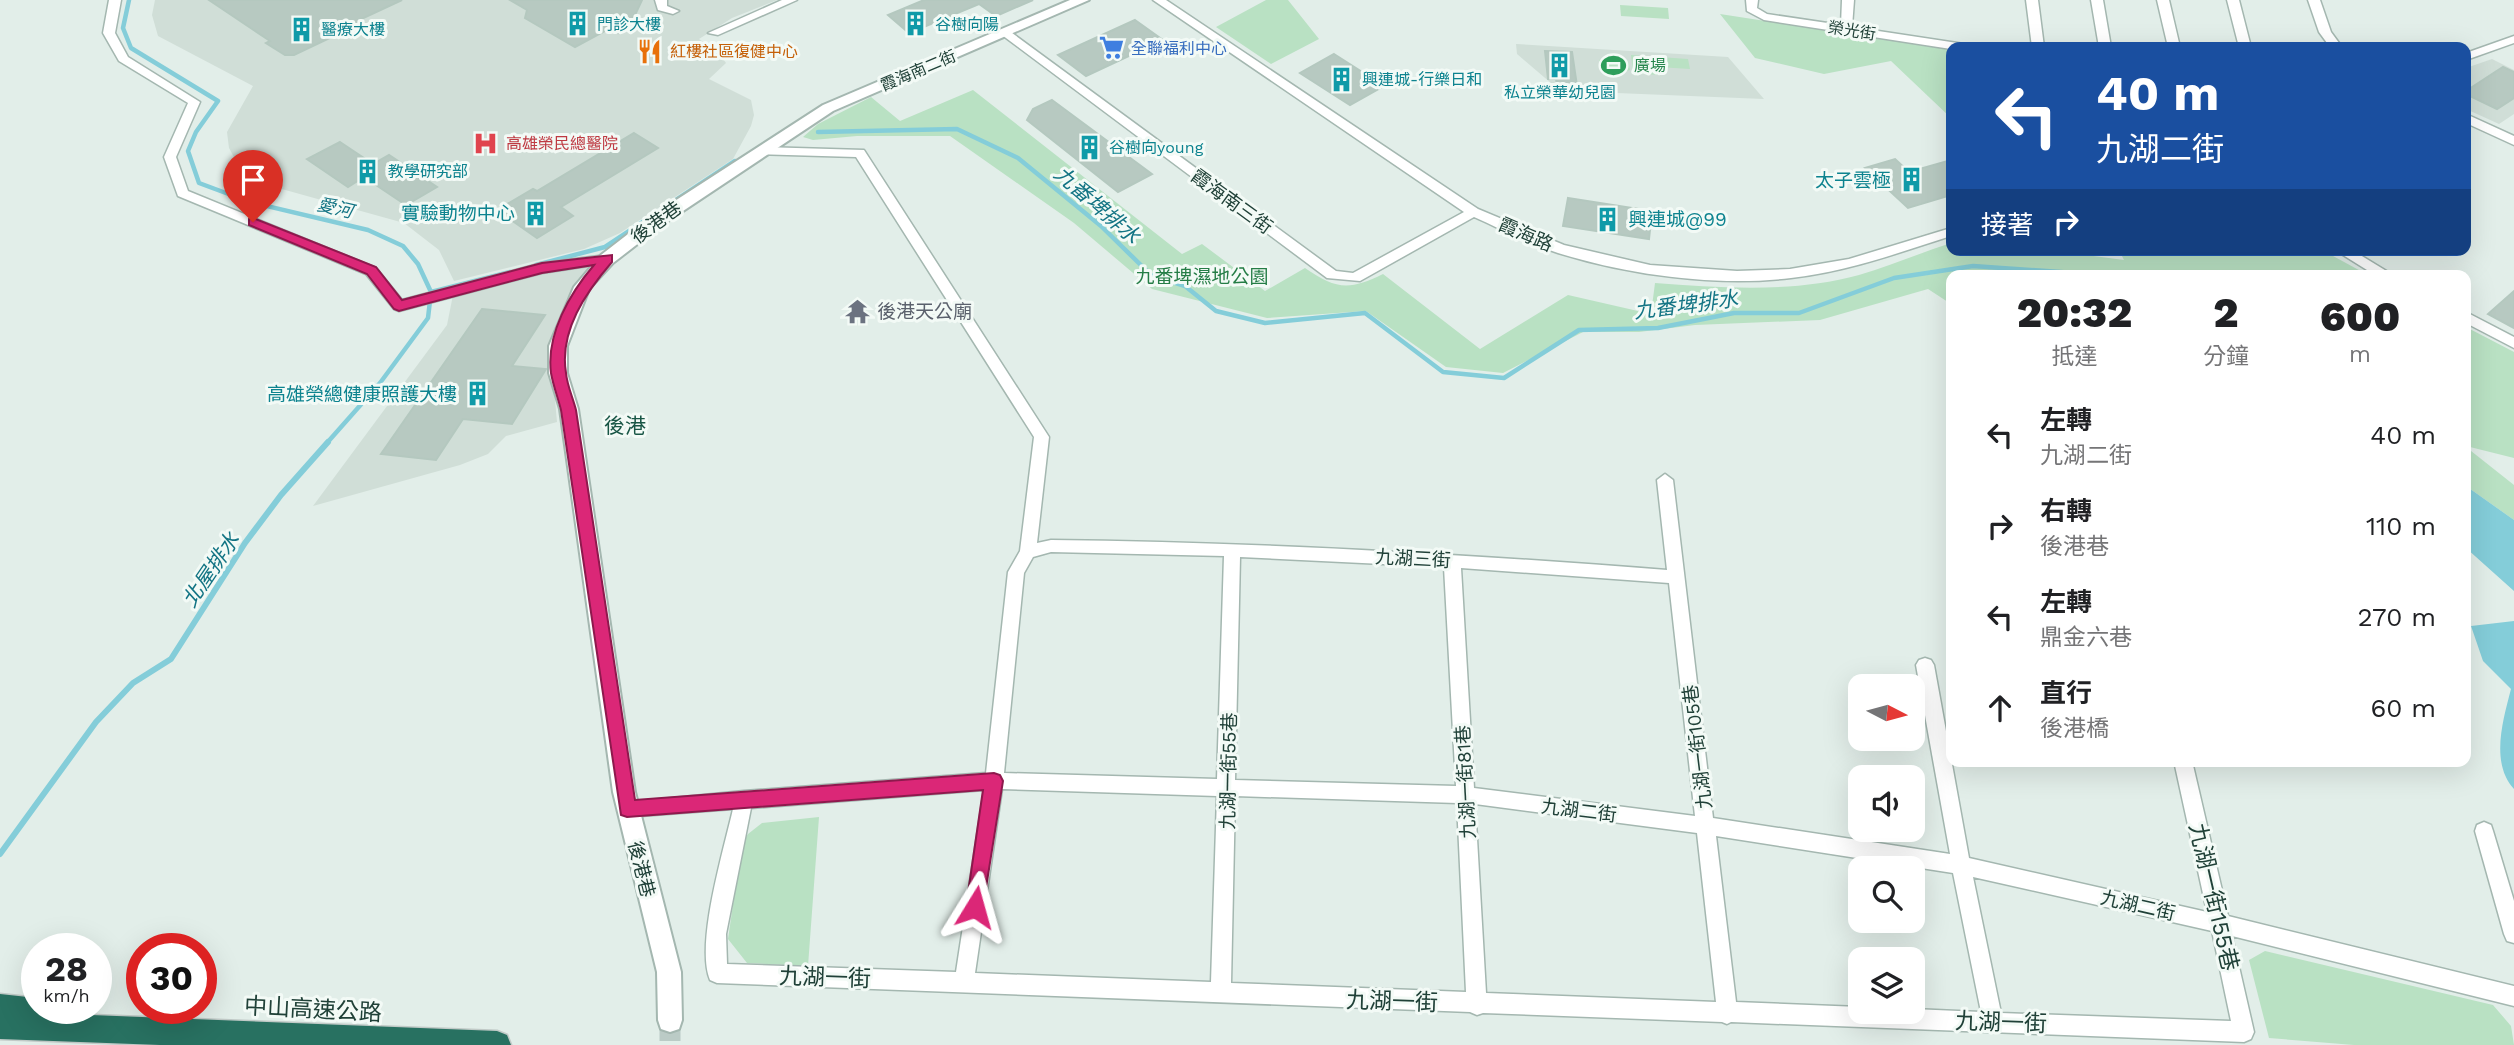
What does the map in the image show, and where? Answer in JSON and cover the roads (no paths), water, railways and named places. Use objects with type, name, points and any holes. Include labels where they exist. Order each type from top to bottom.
[{"type":"highway","points":[[0,1007],[173,1030]]},
{"type":"highway","name":"中山高速公路","points":[[0,1025],[497,1045]]},
{"type":"street","points":[[115,0],[109,33],[123,59],[194,102],[170,157],[183,193],[371,271],[399,306],[542,268],[607,259]]},
{"type":"street","points":[[661,0],[662,8],[673,11]]},
{"type":"street","points":[[714,33],[792,0]]},
{"type":"street","name":"霞海南二街","points":[[760,151],[828,108],[1082,0]]},
{"type":"street","name":"霞海路","points":[[1159,0],[1473,212],[1560,249],[1650,270],[1723,275],[1790,274],[1818,270],[1946,233]]},
{"type":"street","name":"榮光街","points":[[1752,0],[1751,9],[1764,17],[1946,44]]},
{"type":"street","points":[[1846,29],[1848,0]]},
{"type":"street","points":[[2032,0],[2037,42]]},
{"type":"street","points":[[2097,0],[2104,42]]},
{"type":"street","points":[[2163,0],[2173,42]]},
{"type":"street","points":[[2233,0],[2244,42]]},
{"type":"street","points":[[2314,0],[2325,32],[2332,42]]},
{"type":"street","name":"霞海南三街","points":[[1004,32],[1332,275],[1355,278],[1473,212]]},
{"type":"street","points":[[2471,55],[2514,39]]},
{"type":"street","points":[[2471,120],[2514,141]]},
{"type":"street","points":[[760,151],[860,153],[1042,437],[1028,552],[1016,572],[994,781],[964,982]]},
{"type":"street","name":"後港巷","points":[[670,1020],[669,972],[627,809],[569,410],[558,373],[558,346],[582,287],[607,259],[656,221],[760,151]]},
{"type":"street","points":[[2352,256],[2377,270]]},
{"type":"street","points":[[2471,320],[2514,344]]},
{"type":"street","name":"九湖一街105巷","points":[[1665,480],[1727,1014]]},
{"type":"street","name":"九湖三街","points":[[1028,552],[1051,546],[1232,549],[1452,560],[1677,577]]},
{"type":"street","name":"九湖一街55巷","points":[[1221,994],[1232,549]]},
{"type":"street","name":"九湖一街81巷","points":[[1452,560],[1477,1005]]},
{"type":"street","points":[[1925,665],[1961,865],[1993,1021]]},
{"type":"street","name":"九湖一街155巷","points":[[2184,767],[2244,1032]]},
{"type":"street","name":"九湖二街","points":[[627,809],[994,781],[1228,785],[1465,795],[1707,826],[1961,865],[2221,924],[2514,996]]},
{"type":"street","name":"九湖一街","points":[[744,799],[716,934],[717,974],[1477,1005],[1993,1021],[2244,1032]]},
{"type":"street","points":[[2484,831],[2514,934]]},
{"type":"water","points":[[2471,490],[2514,520],[2514,591],[2471,552]]},
{"type":"water","points":[[2514,621],[2514,789],[2502,767],[2500,754],[2502,727],[2511,689],[2483,661],[2471,626]]},
{"type":"waterway","name":"愛河","points":[[129,0],[123,28],[131,48],[218,101],[196,132],[188,151],[199,183],[250,202],[368,230],[403,246],[418,264],[431,292]]},
{"type":"waterway","name":"九番埤排水","points":[[818,132],[957,129],[1018,158],[1101,226],[1151,275],[1185,286],[1216,311],[1265,323],[1365,313],[1443,372],[1504,378],[1579,330],[1658,328],[1734,313],[1799,313],[1894,278],[1946,270]]},
{"type":"waterway","name":"九番埤排水","points":[[536,265],[605,247],[735,161]]},
{"type":"waterway","name":"九番埤排水","points":[[1947,270],[1973,266],[2031,270]]},
{"type":"waterway","name":"九番埤排水","points":[[431,292],[510,272]]},
{"type":"waterway","name":"北屋排水","points":[[326,444],[380,383],[428,318],[431,292]]},
{"type":"waterway","name":"北屋排水","points":[[0,854],[96,722],[133,683],[171,659],[245,543],[281,495],[328,442]]},
{"type":"tunnel","points":[[670,1020],[670,1045]]},
{"type":"place","name":"門診大樓","points":[[577,24]]},
{"type":"place","name":"谷樹向陽","points":[[915,24]]},
{"type":"place","name":"醫療大樓","points":[[301,29]]},
{"type":"place","name":"全聯福利中心","points":[[1111,48]]},
{"type":"place","name":"紅樓社區復健中心","points":[[650,51]]},
{"type":"place","name":"廣場","points":[[1614,65]]},
{"type":"place","name":"私立榮華幼兒園","points":[[1560,66]]},
{"type":"place","name":"興連城-行樂日和","points":[[1342,79]]},
{"type":"place","name":"高雄榮民總醫院","points":[[486,143]]},
{"type":"place","name":"谷樹向young","points":[[1089,147]]},
{"type":"place","name":"教學研究部","points":[[368,171]]},
{"type":"place","name":"太子雲極","points":[[1911,180]]},
{"type":"place","name":"實驗動物中心","points":[[535,213]]},
{"type":"place","name":"興連城@99","points":[[1608,219]]},
{"type":"place","name":"後港天公廟","points":[[857,311]]},
{"type":"place","name":"高雄榮總健康照護大樓","points":[[477,394]]},
{"type":"district","name":"後港","points":[[625,426]]},
{"type":"park label","name":"九番埤濕地公園","points":[[1202,276]]}]
